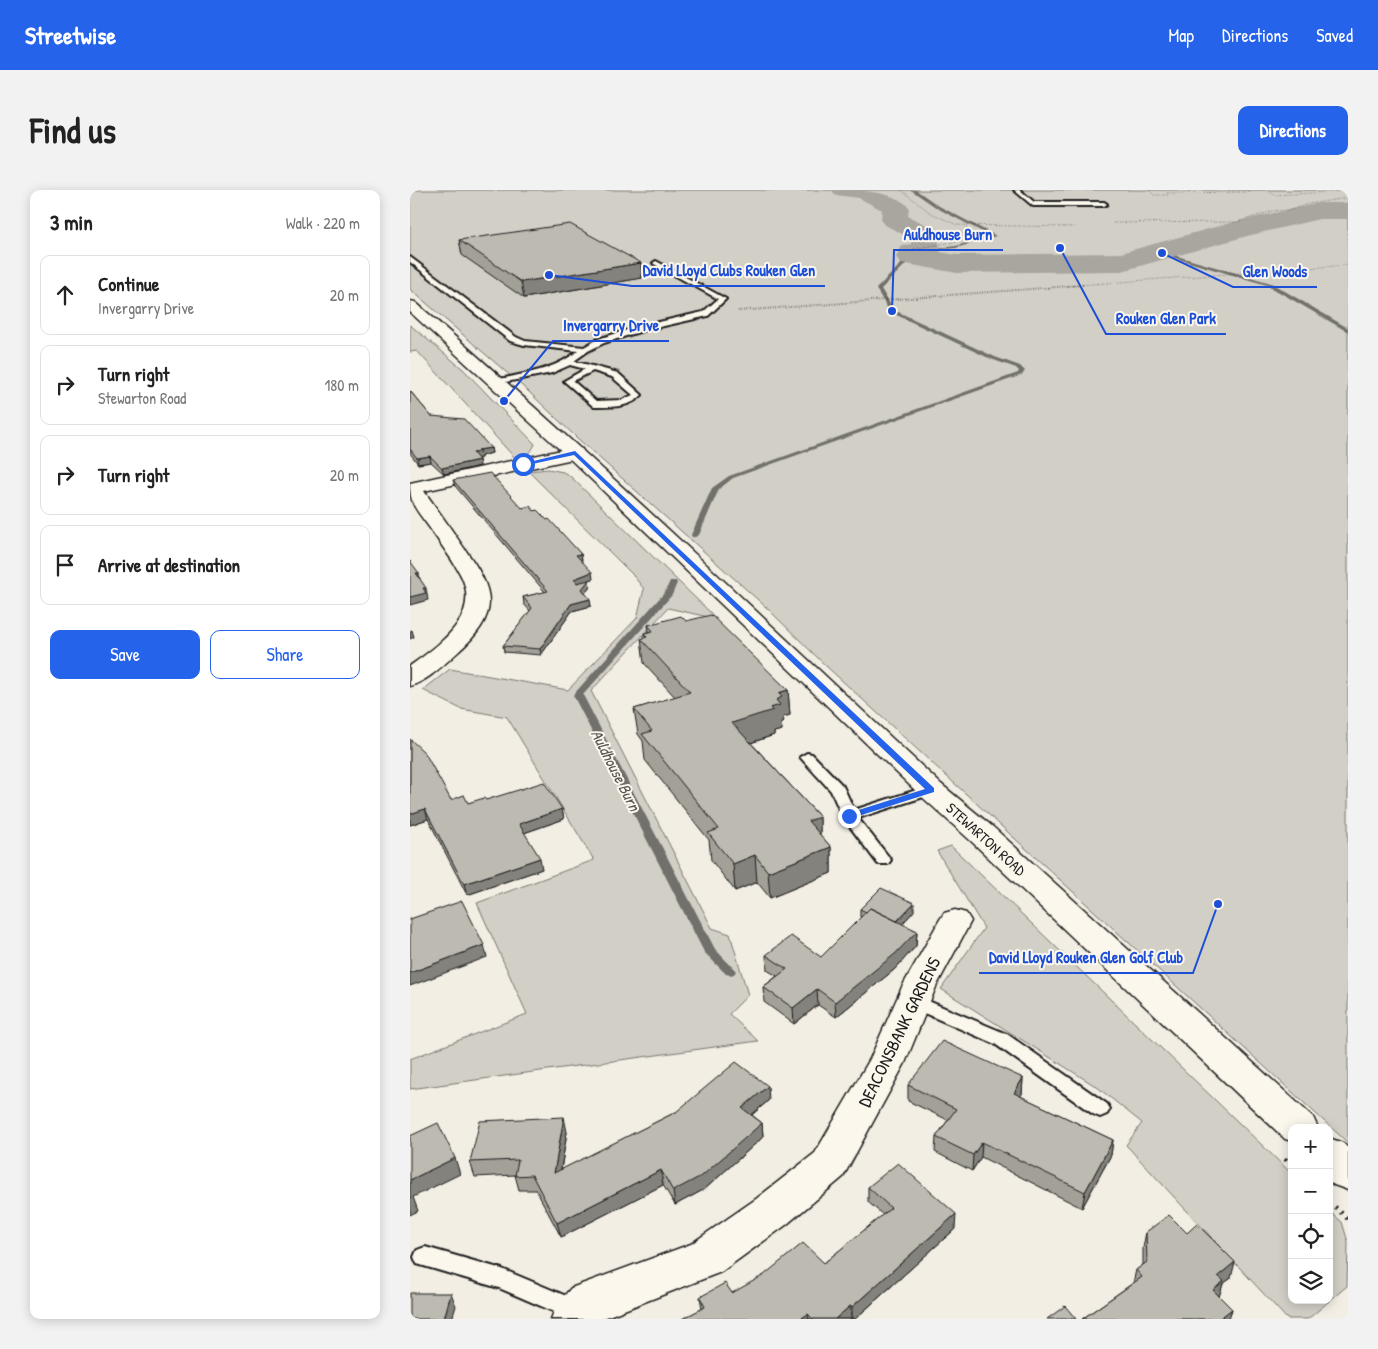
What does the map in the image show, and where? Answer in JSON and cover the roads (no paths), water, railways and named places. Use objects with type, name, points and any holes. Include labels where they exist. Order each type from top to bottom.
[{"type":"main road","name":"STEWARTON ROAD","points":[[410,306],[498,382],[575,453],[931,790],[1295,1124]]},
{"type":"main road","points":[[410,678],[442,654],[470,624],[478,606],[477,588],[471,573],[411,486],[575,453]]},
{"type":"main road","name":"DEACONSBANK GARDENS","points":[[576,1315],[588,1302],[706,1258],[771,1212],[829,1165],[887,1062],[914,1001],[955,921]]},
{"type":"main road","points":[[1333,1160],[1348,1173]]},
{"type":"lane","points":[[1017,190],[1033,204],[1104,204]]},
{"type":"lane","points":[[410,259],[513,339],[524,343],[585,349]]},
{"type":"lane","points":[[498,382],[549,371],[569,362],[585,349],[601,341],[640,329],[705,314],[723,299],[656,263]]},
{"type":"lane","points":[[569,362],[593,368],[615,374],[638,394],[633,400],[618,404],[594,404],[568,381],[593,368]]},
{"type":"lane","points":[[808,757],[838,789],[849,816],[884,860]]},
{"type":"lane","points":[[849,816],[931,790]]},
{"type":"lane","points":[[914,1001],[1001,1039],[1100,1109]]},
{"type":"lane","points":[[425,1257],[502,1279],[576,1315]]},
{"type":"waterway","name":"Auldhouse Burn","points":[[844,190],[864,191],[896,207],[894,219],[923,234],[927,250],[912,252],[911,257],[957,264],[1122,262],[1240,229],[1319,211],[1348,211]]},
{"type":"waterway","points":[[913,190],[938,207],[994,236],[956,247],[927,250]]},
{"type":"waterway","points":[[1156,251],[1269,284],[1348,330]]},
{"type":"waterway","name":"Auldhouse Burn","points":[[695,535],[716,488],[731,477],[1020,374],[1022,371],[1018,367],[993,358],[892,311],[878,289],[911,257]]},
{"type":"waterway","name":"Auldhouse Burn","points":[[673,583],[669,593],[578,695],[710,952],[730,971]]},
{"type":"place","name":"Rouken Glen Park","points":[[1060,248]]},
{"type":"place","name":"Glen Woods","points":[[1162,253]]},
{"type":"place","name":"David Lloyd Clubs Rouken Glen","points":[[549,275]]},
{"type":"place","name":"Auldhouse Burn","points":[[892,311]]},
{"type":"place","name":"Invergarry Drive","points":[[504,401]]},
{"type":"place","name":"David Lloyd Rouken Glen Golf Club","points":[[1218,904]]}]
